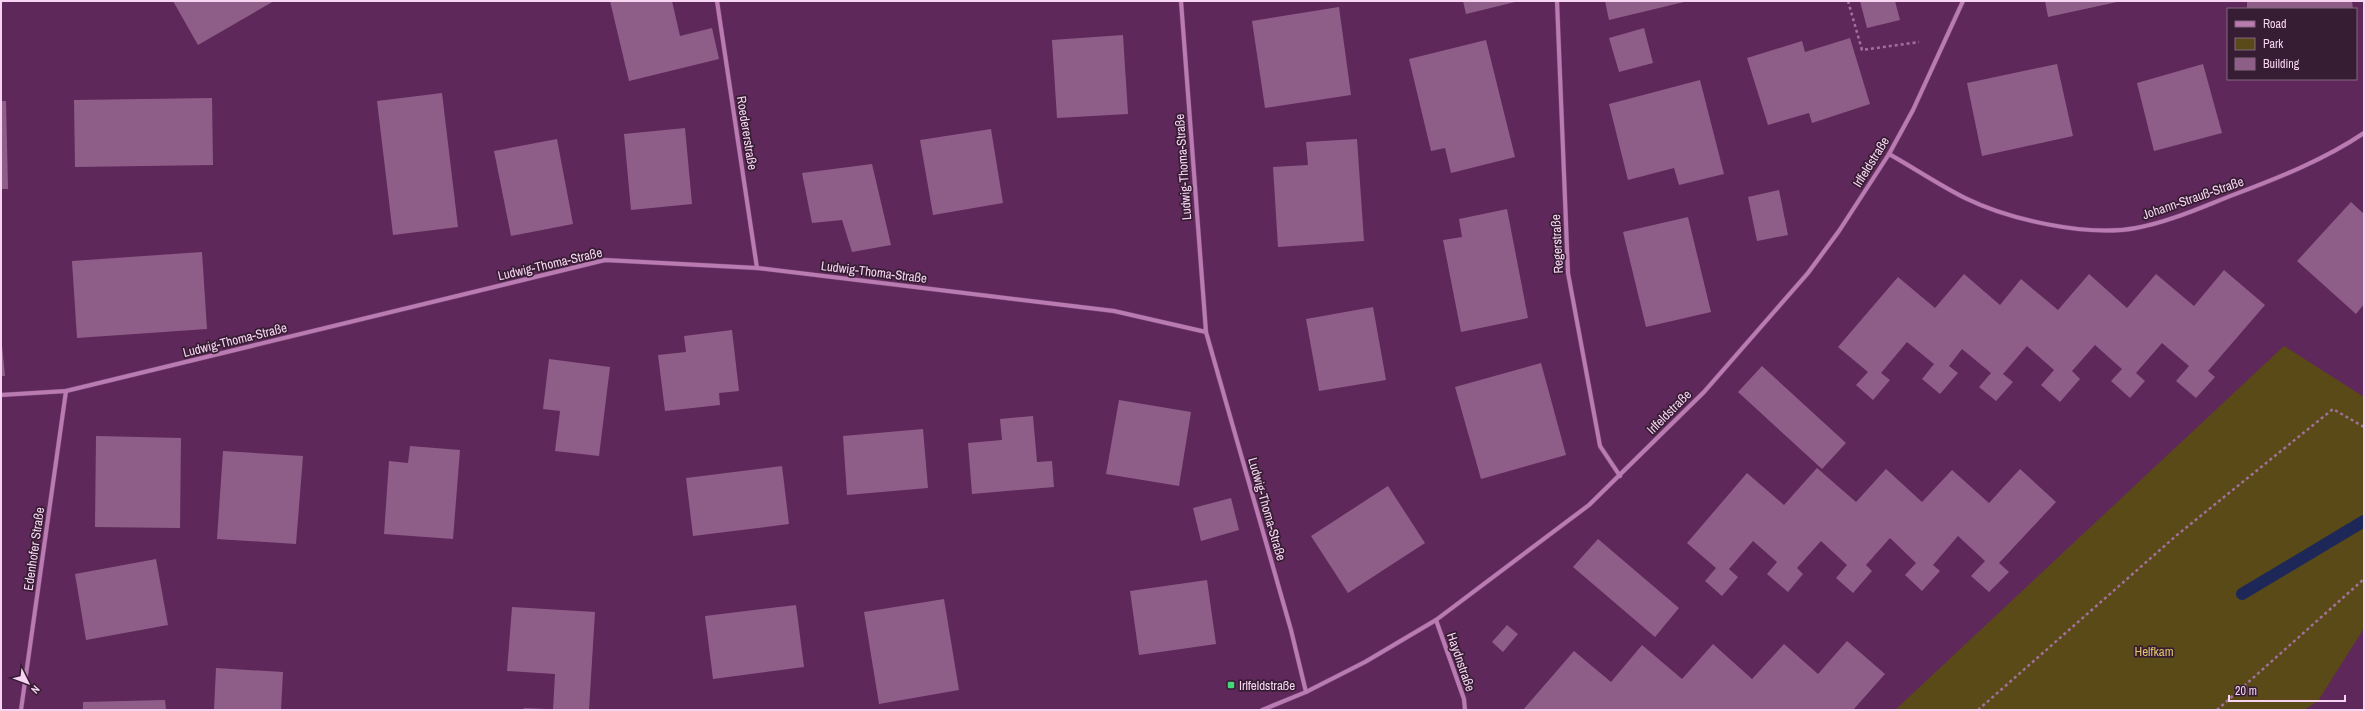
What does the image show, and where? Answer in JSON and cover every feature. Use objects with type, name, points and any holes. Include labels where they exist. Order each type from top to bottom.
[{"type":"street","name":"Roedererstraße","points":[[717,1],[758,268]]},
{"type":"street","name":"Ludwig-Thoma-Straße","points":[[1181,1],[1206,332],[1291,630],[1306,692]]},
{"type":"street","name":"Regerstraße","points":[[1557,1],[1568,273],[1600,446],[1620,476]]},
{"type":"street","name":"Irlfeldstraße","points":[[1262,710],[1306,692],[1365,662],[1436,620],[1589,505],[1704,392],[1808,273],[1839,231],[1889,154],[1913,110],[1948,38],[1963,1]]},
{"type":"street","name":"Johann-Strauß-Straße","points":[[1889,154],[1966,198],[2030,221],[2090,231],[2136,228],[2182,215],[2272,180],[2342,147],[2364,133]]},
{"type":"street","name":"Ludwig-Thoma-Straße","points":[[1,396],[66,391],[605,260],[758,268],[1114,311],[1206,332]]},
{"type":"street","name":"Edenhofer Straße","points":[[21,710],[66,391]]},
{"type":"street","name":"Haydnstraße","points":[[1436,620],[1464,699],[1465,710]]},
{"type":"path","points":[[1848,1],[1862,50],[1948,38]]},
{"type":"path","points":[[1978,710],[2177,536],[2333,409],[2364,427]]},
{"type":"path","points":[[2217,710],[2364,579]]},
{"type":"green space","name":"Helfkam","points":[[2284,346],[2364,397],[2364,628],[2318,701],[2304,710],[1895,710]]},
{"type":"building","points":[[173,1],[274,1],[198,45]]},
{"type":"building","points":[[610,1],[672,1],[680,36],[712,28],[719,59],[629,81]]},
{"type":"building","points":[[1463,1],[1515,1],[1515,2],[1466,14]]},
{"type":"building","points":[[1605,1],[1684,1],[1684,2],[1609,20]]},
{"type":"building","points":[[1860,1],[1895,1],[1900,20],[1867,28]]},
{"type":"building","points":[[2045,1],[2117,1],[2117,2],[2048,17]]},
{"type":"building","points":[[2247,1],[2352,1],[2353,8],[2247,8]]},
{"type":"building","points":[[1339,7],[1351,95],[1265,108],[1252,21]]},
{"type":"building","points":[[1644,28],[1653,63],[1619,72],[1609,38]]},
{"type":"building","points":[[1123,35],[1128,114],[1057,118],[1052,40]]},
{"type":"building","points":[[1850,38],[1870,104],[1812,123],[1809,113],[1768,125],[1747,58],[1802,41],[1805,52]]},
{"type":"building","points":[[1486,40],[1515,157],[1451,173],[1445,148],[1431,151],[1409,59]]},
{"type":"building","points":[[2057,64],[2073,136],[1982,156],[1967,83]]},
{"type":"building","points":[[2203,64],[2222,133],[2154,151],[2137,83]]},
{"type":"building","points":[[1700,80],[1724,174],[1679,185],[1674,168],[1628,180],[1609,104]]},
{"type":"building","points":[[442,93],[458,227],[393,235],[377,101]]},
{"type":"building","points":[[212,98],[213,165],[75,167],[74,100]]},
{"type":"building","points":[[1,101],[6,101],[8,189],[1,189]]},
{"type":"building","points":[[685,128],[692,204],[631,210],[624,134]]},
{"type":"building","points":[[991,129],[1003,203],[933,215],[920,140]]},
{"type":"building","points":[[557,139],[573,224],[511,236],[494,151]]},
{"type":"building","points":[[1357,139],[1364,241],[1278,247],[1273,167],[1308,165],[1306,142]]},
{"type":"building","points":[[872,164],[891,245],[852,252],[842,220],[812,223],[802,173]]},
{"type":"building","points":[[1779,190],[1788,235],[1757,241],[1748,197]]},
{"type":"building","points":[[2351,202],[2364,214],[2364,304],[2356,314],[2297,261]]},
{"type":"building","points":[[1507,209],[1528,318],[1461,332],[1443,240],[1462,237],[1459,219]]},
{"type":"building","points":[[1688,217],[1711,312],[1646,327],[1623,232]]},
{"type":"building","points":[[202,252],[207,329],[77,338],[72,261]]},
{"type":"building","points":[[2224,270],[2265,305],[2208,371],[2215,377],[2196,398],[2176,381],[2189,366],[2162,343],[2136,373],[2145,381],[2130,398],[2111,381],[2122,369],[2095,345],[2072,371],[2080,379],[2060,402],[2041,385],[2054,370],[2027,346],[2003,374],[2013,382],[1996,401],[1979,387],[1991,373],[1962,349],[1949,366],[1958,373],[1940,394],[1922,379],[1934,364],[1907,342],[1881,373],[1890,380],[1873,400],[1856,385],[1868,372],[1838,347],[1898,277],[1935,308],[1964,274],[2000,305],[2021,279],[2058,310],[2089,274],[2127,308],[2156,274],[2194,306]]},
{"type":"building","points":[[1373,307],[1386,380],[1319,391],[1306,319]]},
{"type":"building","points":[[732,330],[739,391],[719,393],[720,405],[665,411],[658,355],[686,352],[684,336]]},
{"type":"building","points":[[1,335],[5,376],[1,376]]},
{"type":"building","points":[[549,359],[610,367],[599,456],[555,451],[560,411],[543,409]]},
{"type":"building","points":[[1541,363],[1566,455],[1481,479],[1455,387]]},
{"type":"building","points":[[1762,366],[1846,443],[1822,469],[1738,392]]},
{"type":"building","points":[[1119,400],[1191,412],[1179,486],[1106,474]]},
{"type":"building","points":[[1033,416],[1037,462],[1052,461],[1054,487],[972,494],[968,443],[1002,440],[1000,419]]},
{"type":"building","points":[[923,429],[928,488],[847,495],[843,436]]},
{"type":"building","points":[[96,436],[181,438],[180,528],[95,527]]},
{"type":"building","points":[[410,446],[460,450],[453,539],[384,534],[389,461],[408,463]]},
{"type":"building","points":[[223,451],[303,456],[296,544],[217,539]]},
{"type":"building","points":[[782,466],[789,524],[693,536],[686,478]]},
{"type":"building","points":[[1817,468],[1856,502],[1886,469],[1922,502],[1952,470],[1989,503],[2020,469],[2056,502],[1999,563],[2009,572],[1989,592],[1971,576],[1985,561],[1958,536],[1933,565],[1940,571],[1922,591],[1905,575],[1916,563],[1890,538],[1866,565],[1872,571],[1853,593],[1836,578],[1847,565],[1821,541],[1797,568],[1803,574],[1788,592],[1767,574],[1777,562],[1753,541],[1729,569],[1738,577],[1722,596],[1705,581],[1716,568],[1687,543],[1747,473],[1784,505]]},
{"type":"building","points":[[1388,486],[1425,543],[1348,593],[1311,536]]},
{"type":"building","points":[[1231,498],[1239,530],[1201,541],[1193,508]]},
{"type":"building","points":[[1598,539],[1679,608],[1655,637],[1573,567]]},
{"type":"building","points":[[156,559],[168,625],[86,640],[75,574]]},
{"type":"building","points":[[1207,580],[1216,644],[1139,655],[1130,591]]},
{"type":"building","points":[[944,599],[959,690],[879,704],[864,612]]},
{"type":"building","points":[[796,605],[804,667],[713,679],[705,616]]},
{"type":"building","points":[[512,607],[595,612],[589,710],[553,710],[555,674],[507,671]]},
{"type":"building","points":[[1507,625],[1518,634],[1503,652],[1492,642]]},
{"type":"building","points":[[1847,641],[1885,674],[1853,710],[1523,710],[1574,651],[1611,682],[1642,645],[1682,679],[1713,644],[1752,679],[1784,644],[1818,674]]},
{"type":"building","points":[[216,668],[283,672],[281,710],[214,710]]},
{"type":"building","points":[[165,700],[166,710],[83,710],[83,702]]},
{"type":"building","points":[[524,708],[547,709],[547,710],[523,710]]},
{"type":"waterway","points":[[2242,594],[2364,521]]},
{"type":"place","name":"Irlfeldstraße","points":[[1231,685]]}]
